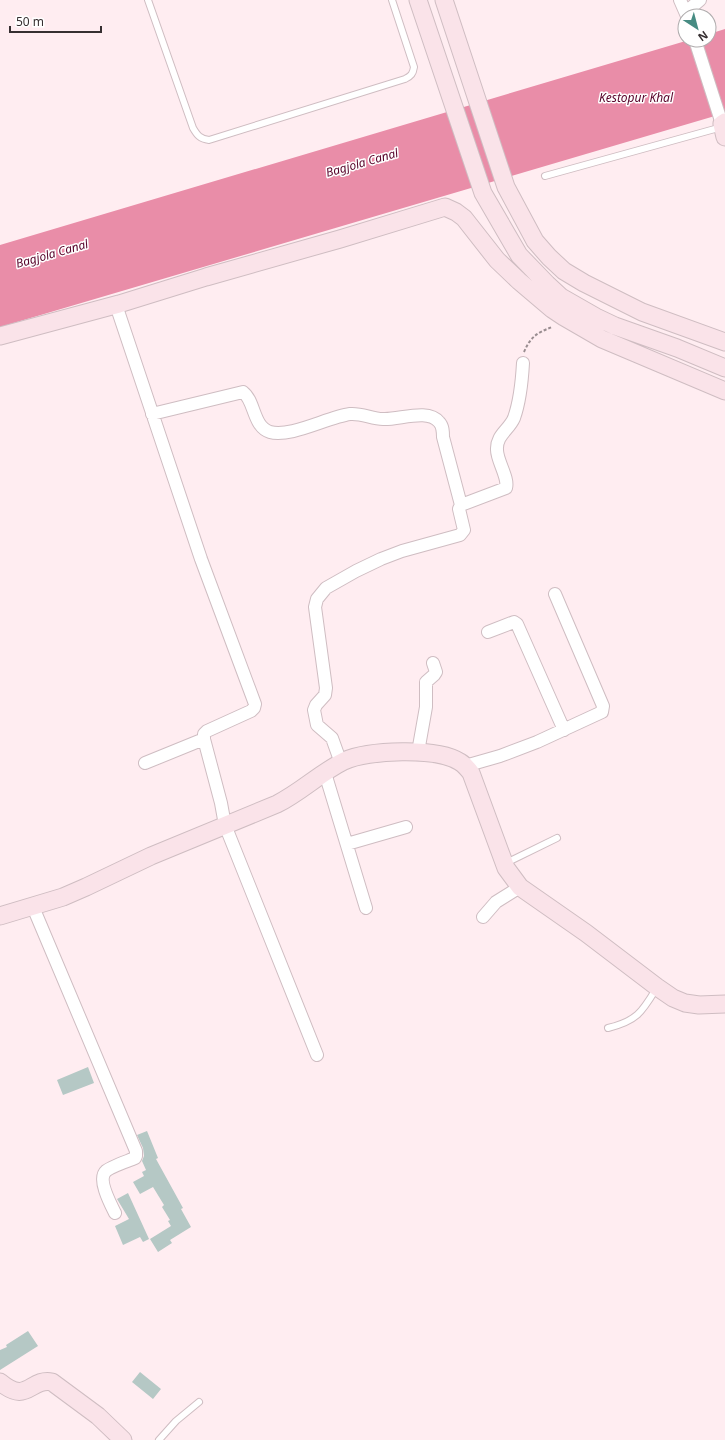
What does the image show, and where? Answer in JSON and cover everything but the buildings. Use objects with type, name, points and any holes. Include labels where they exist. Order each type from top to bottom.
[{"type":"street","points":[[418,0],[483,193],[519,255],[561,297],[596,317],[615,326],[677,348],[725,368]]},
{"type":"street","points":[[444,0],[506,187],[535,241],[549,257],[564,270],[584,283],[642,312],[725,342]]},
{"type":"street","points":[[693,8],[700,0]]},
{"type":"street","points":[[698,48],[722,124]]},
{"type":"street","points":[[0,336],[116,305],[206,277],[445,208],[456,212],[464,218],[497,260],[519,281],[552,309],[564,317],[602,339],[725,391]]},
{"type":"street","points":[[116,305],[201,559],[255,704],[251,711],[208,731],[204,734],[204,739],[221,803],[225,825],[317,1055]]},
{"type":"street","points":[[461,505],[506,488],[506,482],[497,450],[498,441],[500,436],[511,424],[514,417],[522,382],[524,363]]},
{"type":"street","points":[[152,414],[243,392],[247,396],[256,417],[266,431],[289,431],[351,414],[388,420],[426,415],[434,418],[442,427],[443,437],[461,505],[459,509],[464,530],[460,535],[402,551],[381,559],[326,588],[317,598],[315,607],[326,688],[324,695],[314,710],[317,725],[332,738],[341,763]]},
{"type":"street","points":[[465,766],[500,756],[537,742],[600,714],[603,710],[603,706],[555,594]]},
{"type":"street","points":[[488,632],[514,622],[517,624],[564,730]]},
{"type":"street","points":[[418,752],[426,707],[425,683],[426,680],[436,672],[433,663]]},
{"type":"street","points":[[145,763],[204,739]]},
{"type":"street","points":[[0,916],[33,907],[86,887],[151,856],[288,798],[341,763],[359,756],[392,752],[436,754],[459,761],[471,773],[504,863],[514,881],[520,888],[586,933],[673,998],[685,1003],[700,1005],[725,1004]]},
{"type":"street","points":[[325,773],[366,908]]},
{"type":"street","points":[[346,844],[406,827]]},
{"type":"street","points":[[482,917],[496,902],[520,888]]},
{"type":"street","points":[[33,907],[136,1151],[135,1158],[105,1171],[102,1177],[103,1185],[115,1213]]},
{"type":"street","points":[[0,1382],[18,1392],[43,1382],[52,1382],[98,1416],[123,1440]]},
{"type":"lane","points":[[148,0],[192,128],[197,136],[202,140],[209,140],[411,76],[414,67],[392,0]]},
{"type":"lane","points":[[545,176],[722,124]]},
{"type":"lane","points":[[504,863],[556,838]]},
{"type":"lane","points":[[608,1028],[628,1022],[634,1018],[645,1007],[657,987]]},
{"type":"lane","points":[[159,1440],[176,1421],[199,1402]]},
{"type":"path","points":[[524,363],[524,352],[532,338],[538,332],[555,325],[564,317]]},
{"type":"water","name":"Kestopur Khal","points":[[725,29],[725,113],[0,327],[0,245],[677,44],[677,48],[717,48],[717,32]]},
{"type":"water label","name":"Bagjola Canal","points":[[362,163]]},
{"type":"water label","name":"Bagjola Canal","points":[[52,254]]}]
